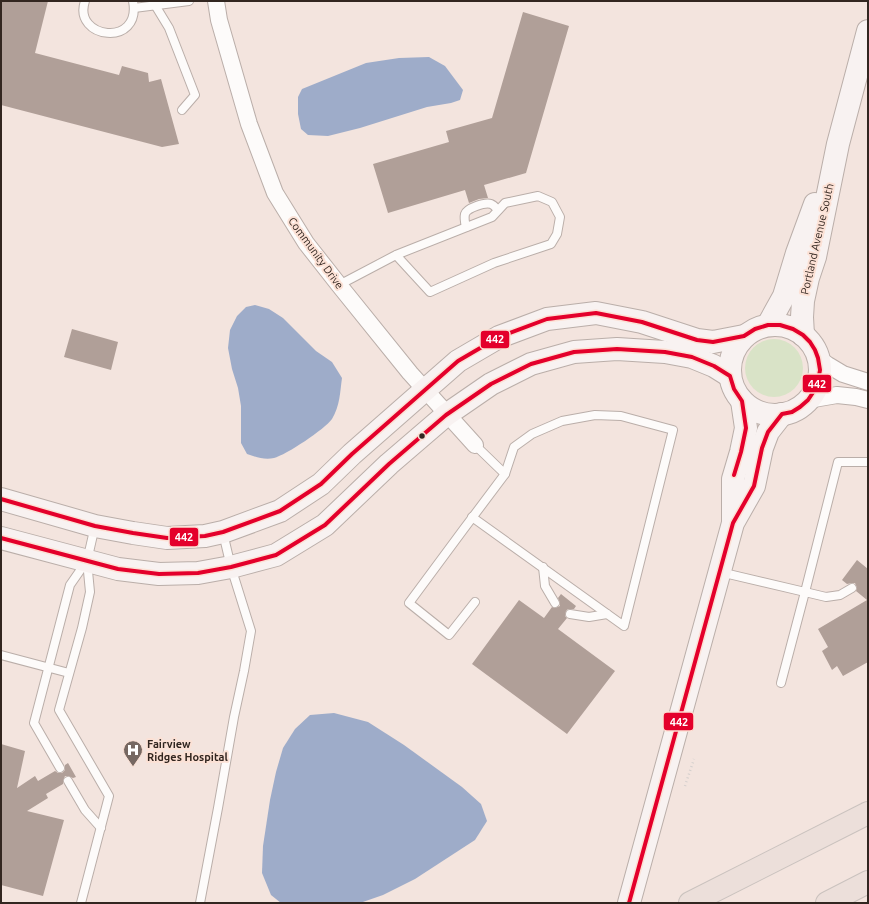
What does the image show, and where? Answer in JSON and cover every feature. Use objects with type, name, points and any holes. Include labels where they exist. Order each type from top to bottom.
[{"type":"highway","points":[[690,903],[868,813]]},
{"type":"highway","points":[[827,903],[868,882]]},
{"type":"street","name":"Community Drive","points":[[216,1],[219,20],[249,124],[274,193],[306,243],[339,285],[424,390],[474,445]]},
{"type":"street","name":"Portland Avenue South","points":[[803,335],[802,301],[815,257],[838,144],[868,31]]},
{"type":"street","name":"Portland Avenue South","points":[[768,325],[784,296],[796,253],[838,144]]},
{"type":"street","points":[[1,499],[95,526],[133,534],[168,538],[205,536],[222,532],[280,511],[321,484],[352,454],[458,361],[500,337],[547,319],[596,313],[642,322],[698,340],[713,342],[744,336]]},
{"type":"street","points":[[768,325],[780,325],[803,335],[815,350],[820,370],[814,391],[808,400],[792,412],[782,414],[760,412],[751,408],[742,401],[734,389],[730,376],[730,361],[735,348],[744,336],[755,329],[768,325]]},
{"type":"street","points":[[1,538],[118,569],[159,574],[198,573],[231,567],[276,555],[326,525],[389,464],[446,415],[491,384],[531,364],[574,352],[617,349],[665,352],[692,357],[714,366],[730,376]]},
{"type":"street","points":[[818,358],[843,374],[868,382]]},
{"type":"street","points":[[808,400],[837,395],[868,400]]},
{"type":"street","points":[[733,523],[733,479],[742,452],[746,428],[742,401]]},
{"type":"street","points":[[629,903],[733,523],[754,486],[762,448],[768,432],[782,414]]},
{"type":"lane","points":[[85,1],[84,12],[86,20],[99,32],[107,34],[115,33],[129,24],[133,16],[134,4],[155,5],[189,1]]},
{"type":"lane","points":[[155,5],[169,28],[195,95],[182,110]]},
{"type":"lane","points":[[339,285],[396,255],[492,217],[505,203],[538,196],[552,202],[560,217],[557,234],[551,244],[494,263],[430,292],[396,255]]},
{"type":"lane","points":[[466,227],[464,217],[469,209],[490,204],[498,210]]},
{"type":"lane","points":[[472,517],[624,626],[673,430],[621,416],[595,415],[562,421],[532,434],[514,447],[504,474],[472,517],[409,603],[449,635],[475,602]]},
{"type":"lane","points":[[474,445],[504,474]]},
{"type":"lane","points":[[781,682],[838,462],[868,462]]},
{"type":"lane","points":[[81,903],[109,796],[59,710],[82,628],[90,592],[87,561],[95,526]]},
{"type":"lane","points":[[200,903],[251,631],[231,567],[222,532]]},
{"type":"lane","points":[[60,768],[34,724],[70,585],[87,561]]},
{"type":"lane","points":[[542,567],[545,586],[555,603]]},
{"type":"lane","points":[[720,572],[826,597],[840,595],[852,588]]},
{"type":"lane","points":[[570,614],[589,617],[608,614]]},
{"type":"lane","points":[[1,655],[69,673]]},
{"type":"lane","points":[[68,781],[85,810],[101,828]]},
{"type":"path","points":[[685,786],[694,759]]},
{"type":"green space","points":[[768,339],[780,339],[795,347],[803,362],[803,374],[795,389],[780,397],[768,397],[753,389],[745,374],[745,362],[753,347]]},
{"type":"water","points":[[429,57],[445,66],[463,90],[460,100],[427,107],[360,128],[328,136],[308,135],[301,129],[298,114],[298,97],[302,89],[366,63],[399,58]]},
{"type":"water","points":[[255,305],[269,309],[283,318],[316,351],[332,362],[342,378],[338,404],[332,419],[322,429],[296,447],[280,456],[270,459],[247,454],[241,443],[241,406],[228,348],[230,330],[237,316],[246,307]]},
{"type":"water","points":[[334,713],[368,722],[404,745],[462,787],[481,804],[487,821],[475,840],[415,879],[383,895],[360,903],[281,903],[271,895],[262,873],[263,846],[276,772],[283,748],[295,729],[310,715]]},
{"type":"building","points":[[1,1],[48,1],[35,53],[119,75],[122,66],[148,73],[149,82],[161,79],[179,144],[162,147],[1,105]]},
{"type":"building","points":[[523,12],[569,26],[526,173],[484,185],[488,198],[479,199],[469,203],[465,190],[388,213],[373,164],[449,142],[446,131],[492,118]]},
{"type":"building","points":[[72,329],[118,342],[111,370],[64,357]]},
{"type":"building","points":[[857,560],[868,569],[868,662],[843,676],[837,666],[832,670],[822,651],[828,647],[818,629],[867,600],[856,591],[857,588],[855,583],[847,584],[842,580]]},
{"type":"building","points":[[561,594],[576,606],[574,609],[568,609],[566,611],[565,616],[567,618],[558,629],[615,671],[567,734],[472,664],[519,600],[544,618],[552,607],[555,608],[560,606],[558,598]]},
{"type":"building","points":[[1,744],[25,751],[17,788],[35,776],[38,781],[55,771],[62,773],[65,770],[65,765],[68,763],[76,777],[73,778],[65,776],[63,784],[46,794],[48,798],[27,811],[64,820],[43,896],[1,885]]},
{"type":"transit line","name":"442","points":[[1,499],[95,526],[133,533],[167,538],[205,536],[223,532],[280,511],[321,484],[352,454],[458,361],[499,337],[547,319],[596,313],[642,322],[697,340],[713,342],[744,336],[755,329],[768,325],[780,325],[793,329],[803,335],[810,342],[818,358],[820,370],[818,381],[808,400],[792,412],[782,414],[768,432],[762,448],[754,486],[733,523],[629,903]]},
{"type":"transit line","name":"442","points":[[1,538],[118,569],[159,574],[198,573],[231,567],[276,555],[325,525],[389,464],[446,415],[491,384],[531,364],[574,352],[617,349],[665,352],[692,357],[714,366],[730,376],[734,389],[742,401],[746,428],[734,475]]},
{"type":"place","name":"Fairview Ridges Hospital","points":[[133,767]]}]
